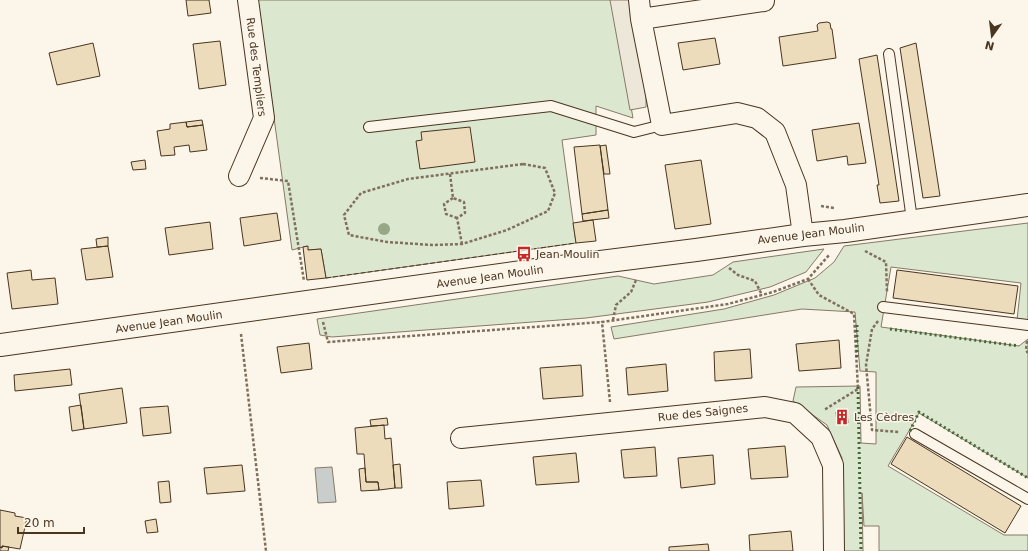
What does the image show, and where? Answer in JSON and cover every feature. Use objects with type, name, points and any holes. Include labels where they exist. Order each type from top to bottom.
[{"type":"main road","name":"Avenue Jean Moulin","points":[[0,346],[307,302],[803,235],[845,231],[912,220],[1028,205]]},
{"type":"street","name":"Rue des Templiers","points":[[239,176],[264,118],[248,0]]},
{"type":"street","points":[[764,1],[640,10],[662,125],[737,113],[757,118],[775,132],[796,185],[803,235]]},
{"type":"street","name":"Rue des Saignes","points":[[461,438],[765,407],[795,413],[821,437],[833,465],[834,551]]},
{"type":"lane","points":[[889,54],[912,220]]},
{"type":"lane","points":[[369,127],[551,106],[634,132],[662,125]]},
{"type":"lane","points":[[885,308],[1028,325]]},
{"type":"lane","points":[[915,434],[1028,499]]},
{"type":"path","points":[[523,164],[545,168],[555,193],[548,211],[507,230],[462,244],[432,245],[386,242],[349,235],[344,215],[361,193],[408,179],[523,164]]},
{"type":"path","points":[[450,174],[453,198]]},
{"type":"path","points":[[239,176],[288,181],[307,302]]},
{"type":"path","points":[[453,198],[464,202],[464,214],[457,218],[446,214],[444,204],[453,198]]},
{"type":"path","points":[[457,218],[462,244]]},
{"type":"path","points":[[323,322],[328,342],[602,322],[728,304],[773,292],[808,279],[824,262],[842,238],[845,231]]},
{"type":"path","points":[[886,262],[885,308],[872,329],[866,365],[872,430],[915,434]]},
{"type":"path","points":[[727,266],[738,276],[755,281],[762,295]]},
{"type":"path","points":[[805,422],[858,389],[854,314],[819,295],[808,279]]},
{"type":"path","points":[[613,320],[616,305],[631,292],[636,280]]},
{"type":"path","points":[[239,312],[266,551]]},
{"type":"path","points":[[602,322],[612,422]]},
{"type":"green space","points":[[258,0],[612,0],[633,118],[596,106],[596,135],[562,140],[576,243],[326,278],[321,249],[308,250],[307,246],[292,250]]},
{"type":"green space","points":[[1028,223],[1028,321],[1017,320],[1021,283],[891,267],[881,327],[1019,346],[1028,339],[1028,478],[919,413],[888,466],[1004,535],[1028,535],[1028,551],[879,551],[879,526],[864,526],[862,493],[863,551],[843,551],[842,458],[827,425],[793,401],[796,387],[860,386],[861,443],[876,444],[876,372],[860,371],[855,312],[802,309],[614,339],[611,327],[724,309],[774,295],[815,278],[834,262],[844,246]]},
{"type":"green space","points":[[824,249],[806,272],[770,287],[708,302],[586,318],[332,337],[320,335],[317,319],[618,276],[654,284],[713,275],[733,262]]},
{"type":"shaded area","points":[[610,0],[629,0],[646,95],[646,107],[630,110]]},
{"type":"shaded area","points":[[332,467],[336,502],[318,503],[315,468]]},
{"type":"building","points":[[186,0],[209,0],[211,13],[188,16]]},
{"type":"building","points":[[819,23],[830,23],[832,29],[836,58],[783,66],[779,37],[818,31],[817,25]]},
{"type":"building","points":[[715,38],[720,64],[683,70],[678,43]]},
{"type":"building","points":[[220,41],[226,85],[199,89],[193,44]]},
{"type":"building","points":[[93,43],[100,76],[57,85],[49,53]]},
{"type":"building","points":[[916,43],[940,196],[923,198],[900,48]]},
{"type":"building","points":[[877,55],[899,201],[880,203],[877,185],[879,185],[859,59]]},
{"type":"building","points":[[202,120],[203,125],[187,127],[186,122]]},
{"type":"building","points":[[186,122],[187,127],[203,125],[207,150],[190,152],[189,145],[174,147],[175,155],[161,156],[157,131],[170,129],[170,124]]},
{"type":"building","points":[[859,123],[866,163],[848,165],[847,156],[817,161],[812,130]]},
{"type":"building","points":[[470,127],[475,162],[420,169],[416,141],[422,140],[421,132]]},
{"type":"building","points":[[600,145],[608,210],[582,214],[574,147]]},
{"type":"building","points":[[606,145],[610,174],[604,174],[600,146]]},
{"type":"building","points":[[145,160],[146,169],[133,170],[131,162]]},
{"type":"building","points":[[701,160],[711,224],[675,229],[665,165]]},
{"type":"building","points":[[608,210],[609,218],[583,221],[582,214]]},
{"type":"building","points":[[277,213],[281,240],[244,246],[240,218]]},
{"type":"building","points":[[593,220],[596,241],[576,243],[573,223]]},
{"type":"building","points":[[210,222],[213,249],[169,255],[165,228]]},
{"type":"building","points":[[108,237],[108,246],[97,247],[96,239]]},
{"type":"building","points":[[108,246],[113,277],[86,280],[81,249]]},
{"type":"building","points":[[308,246],[308,250],[321,249],[326,278],[307,280],[303,247]]},
{"type":"building","points":[[31,270],[32,280],[55,278],[58,304],[12,309],[7,273]]},
{"type":"building","points":[[897,270],[1018,286],[1014,314],[893,298]]},
{"type":"building","points":[[839,340],[841,368],[799,371],[796,344]]},
{"type":"building","points":[[309,343],[312,369],[281,373],[277,347]]},
{"type":"building","points":[[750,349],[752,378],[715,381],[714,352]]},
{"type":"building","points":[[666,364],[668,391],[628,395],[626,368]]},
{"type":"building","points":[[581,365],[583,396],[543,399],[540,368]]},
{"type":"building","points":[[70,369],[72,385],[15,391],[14,375]]},
{"type":"building","points":[[122,388],[127,423],[84,429],[79,394]]},
{"type":"building","points":[[81,405],[84,429],[72,431],[69,407]]},
{"type":"building","points":[[168,406],[171,433],[143,436],[140,408]]},
{"type":"building","name":"Les Cèdres","points":[[847,411],[848,423],[837,424],[836,412]]},
{"type":"building","points":[[387,418],[388,425],[371,426],[370,420]]},
{"type":"building","points":[[384,425],[385,439],[391,438],[395,488],[379,490],[378,482],[366,482],[364,454],[357,454],[355,428]]},
{"type":"building","points":[[907,437],[1021,506],[1005,533],[891,464]]},
{"type":"building","points":[[785,446],[788,477],[751,479],[748,449]]},
{"type":"building","points":[[655,447],[657,476],[624,478],[621,450]]},
{"type":"building","points":[[576,453],[579,482],[536,485],[533,457]]},
{"type":"building","points":[[713,455],[715,484],[681,488],[678,458]]},
{"type":"building","points":[[400,464],[402,488],[395,488],[393,465]]},
{"type":"building","points":[[242,465],[245,491],[207,494],[204,468]]},
{"type":"building","points":[[365,468],[366,482],[378,482],[379,490],[361,491],[359,469]]},
{"type":"building","points":[[481,480],[484,506],[449,509],[447,482]]},
{"type":"building","points":[[169,481],[171,502],[160,503],[158,482]]},
{"type":"building","points":[[0,510],[15,513],[15,516],[27,518],[20,549],[0,547]]},
{"type":"building","points":[[156,519],[158,532],[147,533],[145,521]]},
{"type":"building","points":[[791,531],[793,551],[750,551],[749,535]]},
{"type":"building","points":[[708,544],[709,551],[669,551],[669,547]]},
{"type":"building","points":[[2,546],[9,547],[8,551],[0,551],[0,547],[2,548]]},
{"type":"hedge","points":[[857,325],[857,360]]},
{"type":"hedge","points":[[890,329],[1019,346]]},
{"type":"hedge","points":[[858,387],[861,551]]},
{"type":"hedge","points":[[910,431],[919,412],[1028,478]]},
{"type":"fence","points":[[326,278],[576,243]]},
{"type":"place","name":"Jean Moulin","points":[[524,254]]},
{"type":"place","name":"Les Cèdres","points":[[842,417]]}]
